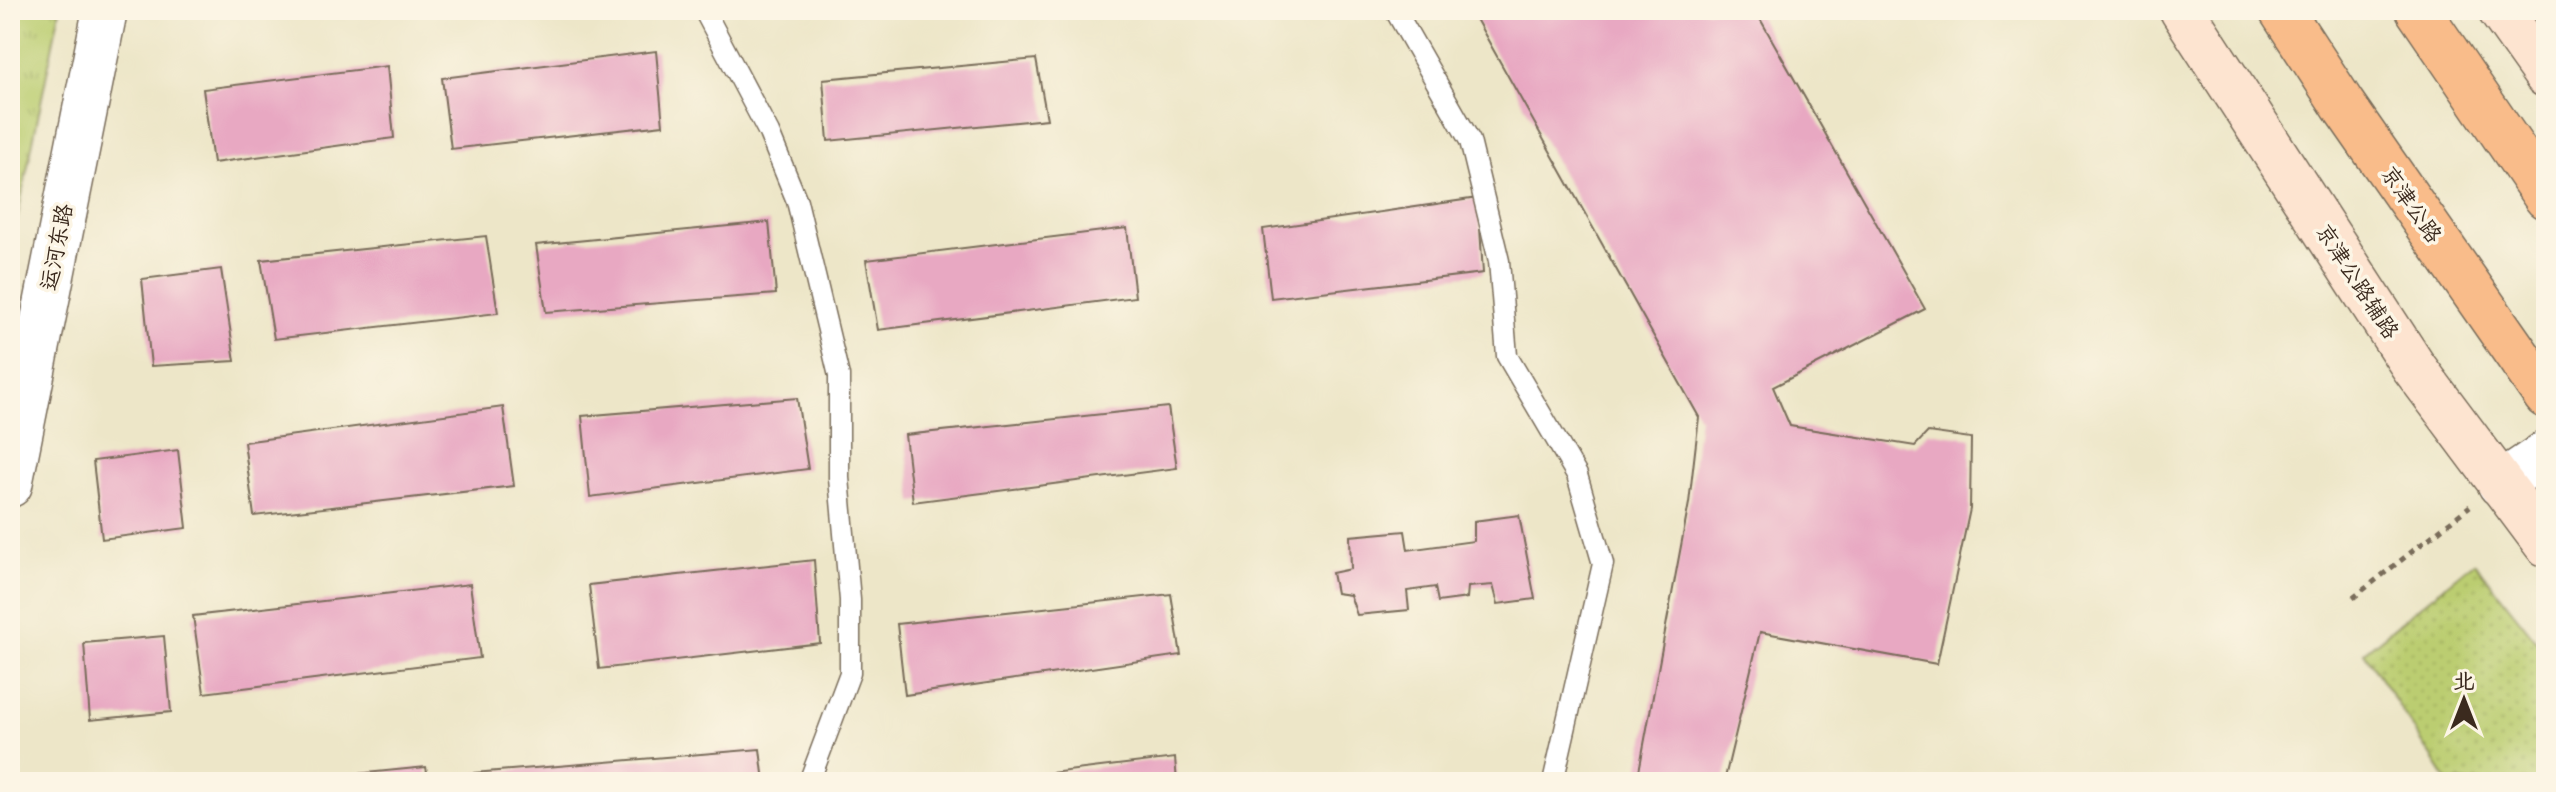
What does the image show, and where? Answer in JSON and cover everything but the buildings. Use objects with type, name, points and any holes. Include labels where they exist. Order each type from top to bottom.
[{"type":"highway","name":"京津公路","points":[[2281,10],[2343,105],[2546,396]]},
{"type":"highway","points":[[2418,10],[2546,197]]},
{"type":"main road","name":"京津公路辅路","points":[[2182,10],[2413,366],[2546,544]]},
{"type":"main road","points":[[2500,10],[2546,75]]},
{"type":"street","points":[[10,397],[87,10]]},
{"type":"street","name":"运河东路","points":[[10,485],[105,10]]},
{"type":"street","points":[[2500,484],[2546,453]]},
{"type":"lane","points":[[704,10],[769,133],[797,201],[839,376],[839,478],[850,600],[850,673],[809,782]]},
{"type":"lane","points":[[1395,10],[1470,141],[1499,261],[1507,356],[1577,475],[1603,564],[1553,782]]},
{"type":"path","points":[[2353,598],[2500,484]]},
{"type":"green space","points":[[10,10],[60,10],[10,253]]},
{"type":"green space","points":[[2474,562],[2546,653],[2546,782],[2448,782],[2364,652]]}]
